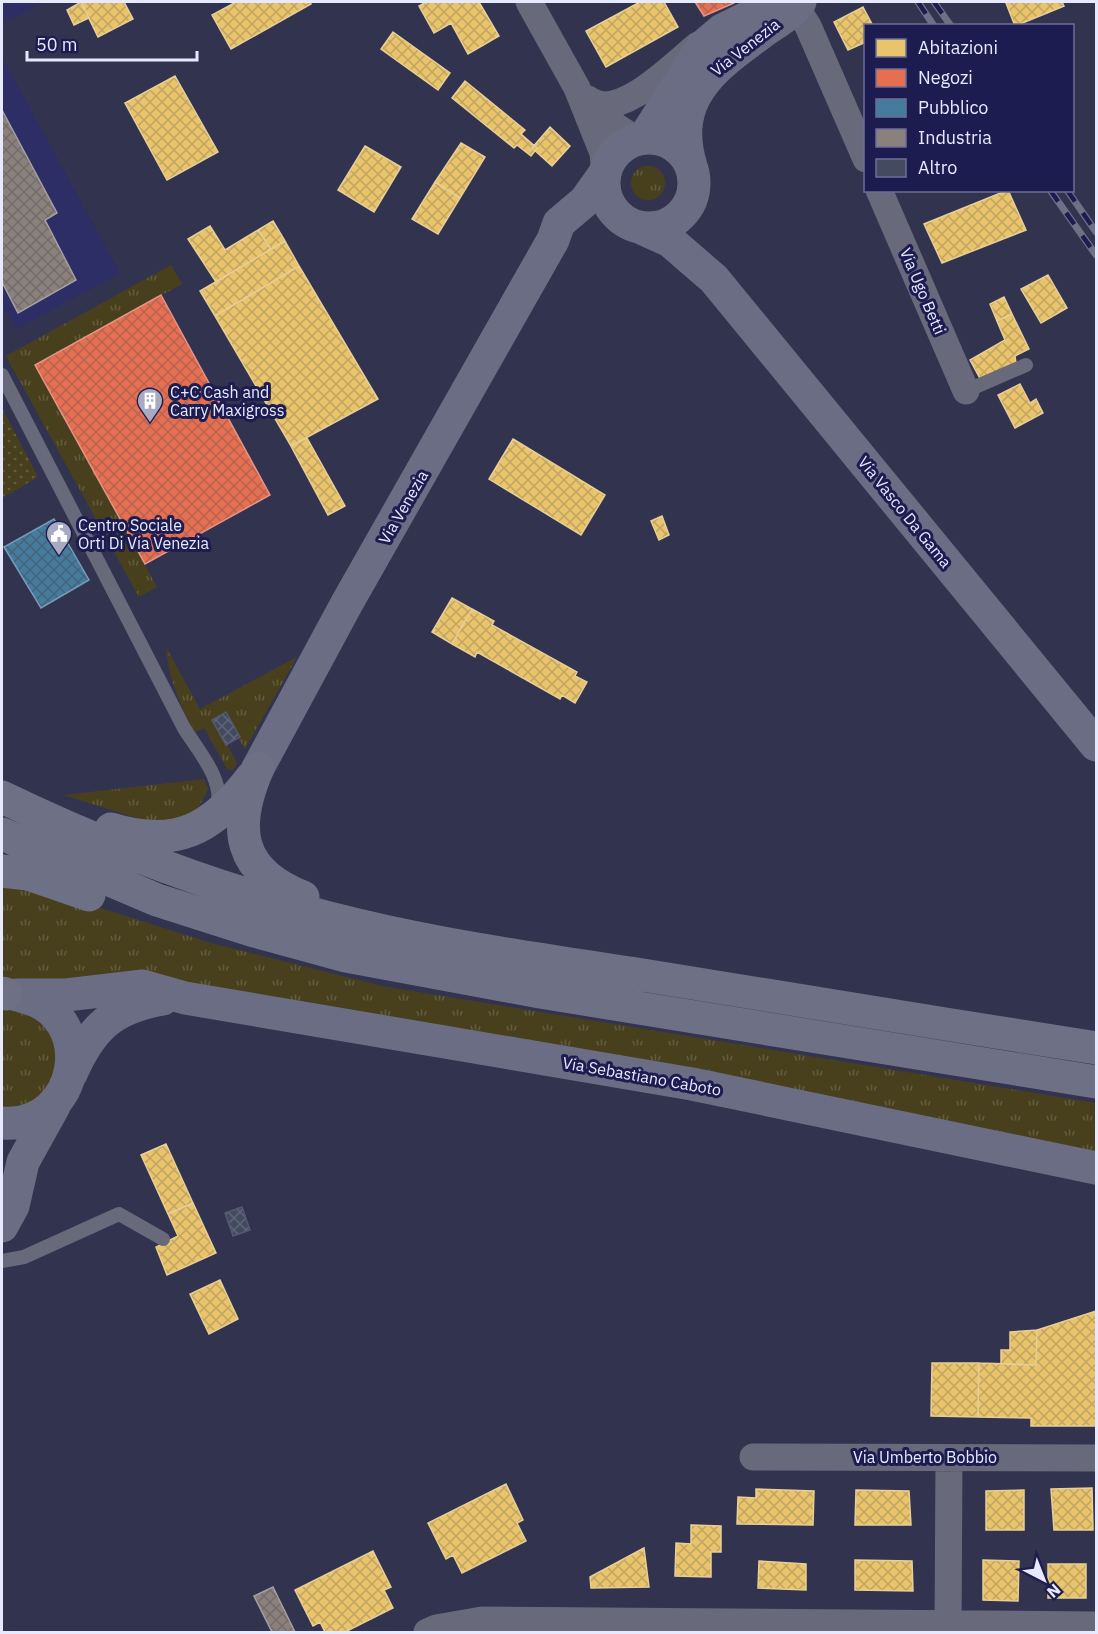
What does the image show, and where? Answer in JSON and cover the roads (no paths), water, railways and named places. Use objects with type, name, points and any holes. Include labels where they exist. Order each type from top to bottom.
[{"type":"highway","points":[[2,783],[81,818],[141,837],[174,836],[203,824],[236,797],[258,768]]},
{"type":"highway","points":[[258,768],[246,803],[243,841],[251,860],[273,882],[314,901],[433,930],[504,953]]},
{"type":"highway","points":[[2,797],[125,852],[254,897],[360,926],[504,953],[1096,1048]]},
{"type":"highway","points":[[2,834],[67,864],[157,900],[251,930],[346,956]]},
{"type":"highway","points":[[2,871],[28,874],[159,919],[234,941],[346,956],[540,992],[1096,1082]]},
{"type":"street","points":[[529,2],[584,95],[603,153],[607,201],[612,210],[634,226]]},
{"type":"street","points":[[778,4],[808,26],[864,154]]},
{"type":"street","name":"Via Venezia","points":[[258,768],[347,603],[549,246],[559,224],[585,201],[619,150],[640,139],[662,115],[694,57],[722,30],[778,4]]},
{"type":"street","name":"Via Venezia","points":[[692,176],[685,139],[688,111],[695,94],[710,73],[778,4]]},
{"type":"street","points":[[584,95],[608,106],[626,101],[722,30]]},
{"type":"street","points":[[549,246],[561,238],[593,226],[661,226],[679,216],[687,207],[692,176],[671,144],[640,139],[614,125],[584,95]]},
{"type":"street","name":"Via Vasco Da Gama","points":[[692,176],[693,226],[714,279]]},
{"type":"street","name":"Via Ugo Betti","points":[[880,192],[966,391]]},
{"type":"street","name":"Via Vasco Da Gama","points":[[634,226],[670,241],[714,279],[1096,745]]},
{"type":"street","name":"Via Sebastiano Caboto","points":[[7,994],[66,995],[143,986],[185,998],[738,1093],[1096,1168]]},
{"type":"street","points":[[2,1227],[13,1206],[26,1155],[65,1088],[72,1063],[66,1031],[46,1007],[7,994]]},
{"type":"street","name":"Via Sebastiano Caboto","points":[[65,1088],[87,1044],[99,1027],[114,1015],[138,1004],[185,998]]},
{"type":"street","points":[[2,1123],[19,1123],[39,1115],[65,1088]]},
{"type":"street","points":[[2,1171],[2,1186]]},
{"type":"street","name":"Via Umberto Bobbio","points":[[753,1457],[1096,1458]]},
{"type":"street","points":[[948,1629],[949,1458]]},
{"type":"street","points":[[427,1632],[471,1620],[667,1626],[948,1629],[1096,1625]]},
{"type":"lane","points":[[966,391],[1026,365]]},
{"type":"lane","points":[[2,375],[184,728],[218,787],[218,804],[213,815],[203,824]]},
{"type":"lane","points":[[212,774],[219,780],[235,783],[258,768]]},
{"type":"lane","points":[[2,1261],[24,1257],[119,1214],[163,1239]]},
{"type":"railway","points":[[918,2],[933,24]]},
{"type":"railway","points":[[934,2],[950,24]]},
{"type":"railway","points":[[1051,192],[1096,255]]},
{"type":"railway","points":[[1068,192],[1096,232]]},
{"type":"place","name":"C+C Cash and Carry Maxigross","points":[[150,424]]},
{"type":"place","name":"Centro Sociale Orti Di Via Venezia","points":[[59,557]]}]
